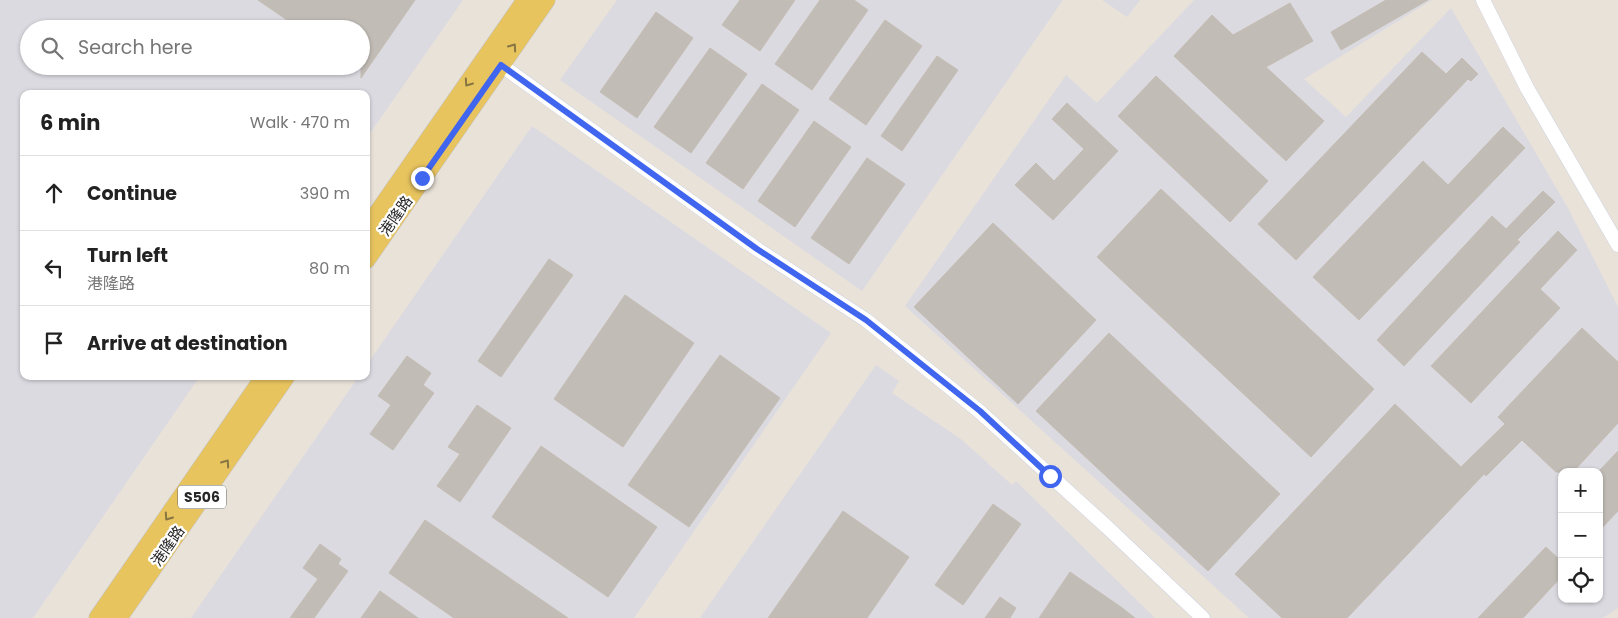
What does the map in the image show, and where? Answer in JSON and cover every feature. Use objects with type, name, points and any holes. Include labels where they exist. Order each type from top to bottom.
[{"type":"main road","name":"港隆路","points":[[370,224],[526,0]]},
{"type":"main road","name":"港隆路","points":[[370,254],[546,0]]},
{"type":"main road","name":"港隆路","points":[[98,618],[262,380]]},
{"type":"main road","name":"港隆路","points":[[118,618],[283,380]]},
{"type":"street","points":[[1483,0],[1527,88],[1618,245]]},
{"type":"street","points":[[501,65],[757,249],[866,320],[980,411],[1202,618]]},
{"type":"shaded area","points":[[0,0],[463,0],[370,133],[370,90],[20,90],[20,380],[197,380],[33,618],[0,618]]},
{"type":"shaded area","points":[[617,0],[1063,0],[862,291],[560,80]]},
{"type":"shaded area","points":[[1102,0],[1140,0],[1127,17]]},
{"type":"shaded area","points":[[1194,0],[1432,0],[1304,79],[1346,117],[1451,8],[1568,208],[1618,307],[1618,608],[1603,618],[1249,618],[905,306],[1066,75],[1097,103]]},
{"type":"shaded area","points":[[532,126],[831,333],[634,618],[191,618],[356,380],[370,380],[370,360]]},
{"type":"shaded area","points":[[876,365],[899,381],[892,393],[961,439],[1012,485],[1016,481],[1155,618],[700,618]]},
{"type":"building","points":[[258,0],[415,0],[370,65],[370,20],[287,20]]},
{"type":"building","points":[[740,0],[795,0],[760,51],[722,25]]},
{"type":"building","points":[[820,0],[854,0],[868,10],[812,90],[775,64]]},
{"type":"building","points":[[1386,0],[1428,0],[1341,50],[1331,32]]},
{"type":"building","points":[[1290,3],[1313,41],[1266,67],[1324,121],[1286,161],[1174,56],[1212,15],[1233,35]]},
{"type":"building","points":[[656,12],[693,38],[637,118],[600,92]]},
{"type":"building","points":[[885,20],[922,46],[866,125],[829,99]]},
{"type":"building","points":[[710,48],[747,74],[691,153],[654,127]]},
{"type":"building","points":[[1422,52],[1446,74],[1462,58],[1478,74],[1471,81],[1468,79],[1296,260],[1258,224]]},
{"type":"building","points":[[937,56],[958,70],[902,151],[881,136]]},
{"type":"building","points":[[1156,76],[1268,181],[1230,222],[1118,116]]},
{"type":"building","points":[[762,84],[799,110],[743,189],[706,163]]},
{"type":"building","points":[[1067,103],[1118,151],[1053,220],[1015,185],[1036,163],[1054,181],[1084,149],[1052,119]]},
{"type":"building","points":[[814,121],[851,147],[795,227],[758,201]]},
{"type":"building","points":[[1503,127],[1525,148],[1359,320],[1313,277],[1423,161],[1448,185]]},
{"type":"building","points":[[867,158],[905,184],[849,264],[811,238]]},
{"type":"building","points":[[1161,189],[1374,389],[1311,457],[1097,257]]},
{"type":"building","points":[[1543,191],[1555,202],[1517,240],[1520,242],[1404,366],[1377,340],[1492,216],[1506,229]]},
{"type":"building","points":[[993,223],[1096,320],[1018,404],[914,307]]},
{"type":"building","points":[[1558,231],[1577,250],[1540,289],[1560,308],[1471,403],[1431,366]]},
{"type":"building","points":[[549,259],[573,275],[501,377],[478,361]]},
{"type":"building","points":[[625,295],[694,343],[623,447],[554,399]]},
{"type":"building","points":[[1582,328],[1618,362],[1618,423],[1577,468],[1558,468],[1558,472],[1556,472],[1522,440],[1486,476],[1484,474],[1347,618],[1282,618],[1235,574],[1395,404],[1461,467],[1505,424],[1498,417]]},
{"type":"building","points":[[1109,333],[1280,494],[1208,571],[1036,411]]},
{"type":"building","points":[[720,355],[780,398],[689,527],[628,485]]},
{"type":"building","points":[[407,356],[431,373],[423,385],[434,393],[393,450],[370,434],[391,405],[378,396]]},
{"type":"building","points":[[477,405],[511,428],[460,502],[437,486],[460,454],[448,447]]},
{"type":"building","points":[[541,446],[657,527],[608,597],[492,517]]},
{"type":"building","points":[[1618,451],[1618,511],[1603,527],[1603,468]]},
{"type":"building","points":[[993,504],[1021,524],[963,605],[935,585]]},
{"type":"building","points":[[843,511],[909,557],[867,618],[768,618]]},
{"type":"building","points":[[425,520],[568,618],[454,618],[389,573]]},
{"type":"building","points":[[320,544],[341,559],[338,564],[348,571],[314,618],[290,618],[318,579],[303,568]]},
{"type":"building","points":[[1546,547],[1558,558],[1558,580],[1523,618],[1478,618]]},
{"type":"building","points":[[1070,572],[1121,607],[1135,618],[1039,618]]},
{"type":"building","points":[[380,591],[418,618],[361,618]]},
{"type":"building","points":[[1000,597],[1016,608],[1010,618],[985,618]]},
{"type":"route","points":[[422,178],[501,65],[757,249],[866,320],[980,411],[1050,476]]}]
